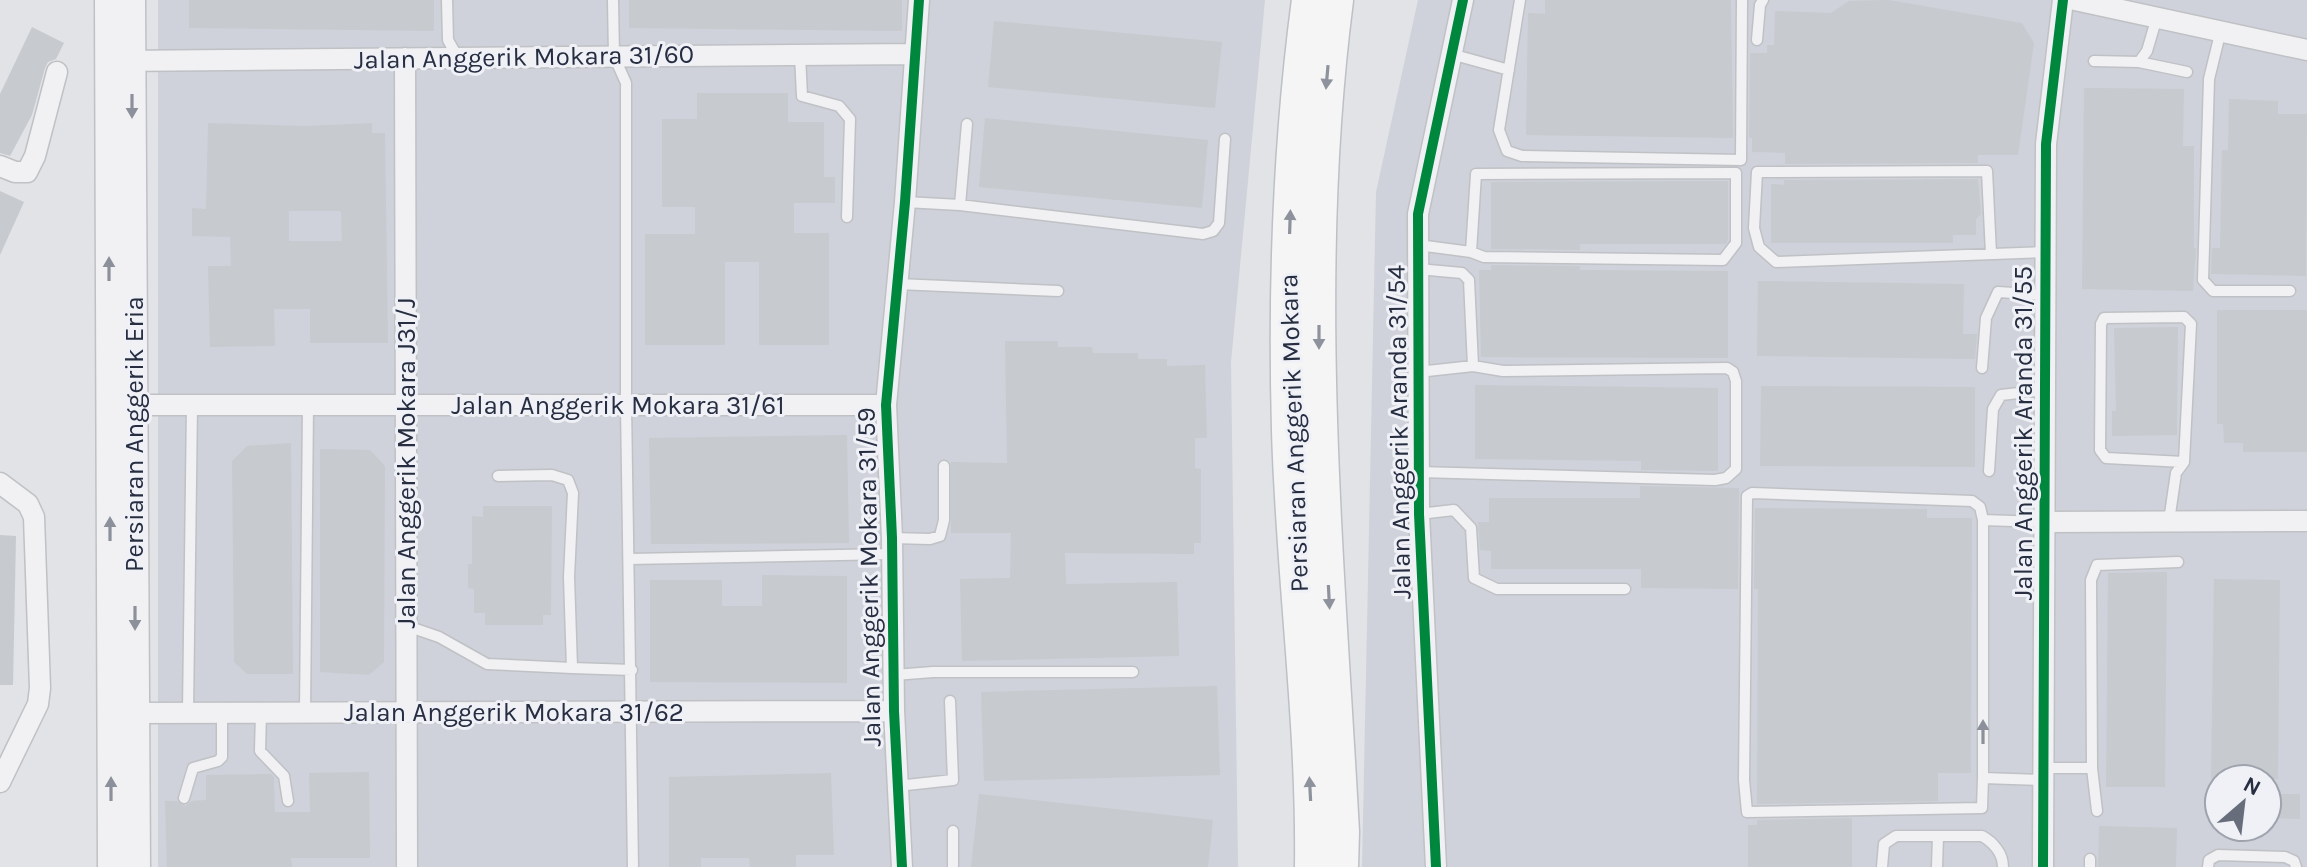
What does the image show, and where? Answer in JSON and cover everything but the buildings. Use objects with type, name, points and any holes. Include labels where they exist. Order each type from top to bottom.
[{"type":"main road","name":"Persiaran Anggerik Mokara","points":[[1309,0],[1291,167],[1289,431],[1306,706],[1312,867]]},
{"type":"main road","name":"Persiaran Anggerik Mokara","points":[[1336,0],[1322,145],[1318,239],[1319,396],[1342,832],[1341,867]]},
{"type":"street","name":"Persiaran Anggerik Eria","points":[[108,0],[120,61],[122,405],[123,713],[111,867]]},
{"type":"street","name":"Persiaran Anggerik Eria","points":[[120,61],[132,0]]},
{"type":"street","name":"Jalan Anggerik Mokara 31/59","points":[[902,867],[894,711],[886,405],[905,202],[919,0]]},
{"type":"street","name":"Jalan Anggerik Aranda 31/54","points":[[1436,867],[1419,514],[1418,214],[1463,0]]},
{"type":"street","name":"Jalan Anggerik Aranda 31/55","points":[[2043,867],[2046,144],[2063,0]]},
{"type":"street","points":[[2075,0],[2135,6],[2157,17],[2307,50]]},
{"type":"street","name":"Jalan Anggerik Mokara 31/60","points":[[120,61],[915,54]]},
{"type":"street","name":"Jalan Anggerik Mokara J31/J","points":[[405,58],[407,867]]},
{"type":"street","points":[[0,166],[15,172],[27,172],[35,156],[57,72]]},
{"type":"street","name":"Jalan Anggerik Mokara 31/61","points":[[122,405],[886,405]]},
{"type":"street","points":[[0,483],[28,504],[34,517],[40,688],[38,704],[0,782]]},
{"type":"street","points":[[2044,522],[2307,521]]},
{"type":"street","name":"Jalan Anggerik Mokara 31/62","points":[[123,713],[894,711]]},
{"type":"street","name":"Persiaran Anggerik Eria","points":[[123,713],[137,867]]},
{"type":"lane","points":[[447,0],[448,40],[458,58]]},
{"type":"lane","points":[[613,0],[614,56],[626,83],[626,405],[633,867]]},
{"type":"lane","points":[[1520,0],[1499,130],[1507,151],[1522,156],[1741,160],[1742,0]]},
{"type":"lane","points":[[1757,40],[1763,0]]},
{"type":"lane","points":[[2139,62],[2147,51],[2157,17]]},
{"type":"lane","points":[[2221,30],[2209,79],[2203,280],[2213,291],[2290,291]]},
{"type":"lane","points":[[1451,54],[1509,70]]},
{"type":"lane","points":[[800,55],[802,96],[839,106],[850,119],[847,217]]},
{"type":"lane","points":[[2094,61],[2139,62],[2187,72]]},
{"type":"lane","points":[[960,205],[967,124]]},
{"type":"lane","points":[[905,202],[960,205],[1203,234],[1213,231],[1219,223],[1225,139]]},
{"type":"lane","points":[[1991,254],[1987,171],[1757,172],[1754,228],[1759,247],[1776,262],[2045,252]]},
{"type":"lane","points":[[1418,245],[1471,252],[1484,257],[1723,260],[1736,243],[1736,173],[1476,174],[1471,252]]},
{"type":"lane","points":[[1418,269],[1462,273],[1469,280],[1473,366]]},
{"type":"lane","points":[[898,284],[1058,291]]},
{"type":"lane","points":[[1982,368],[1986,318],[1998,292],[2045,295]]},
{"type":"lane","points":[[2169,521],[2176,473],[2184,462],[2191,324],[2184,317],[2104,318],[2101,324],[2100,450],[2106,458],[2184,462]]},
{"type":"lane","points":[[1418,372],[1473,366],[1503,371],[1727,368],[1733,372],[1736,381],[1736,469],[1726,478],[1419,472]]},
{"type":"lane","points":[[1989,471],[1993,409],[2001,395],[2045,390]]},
{"type":"lane","points":[[188,712],[192,405]]},
{"type":"lane","points":[[305,712],[308,405]]},
{"type":"lane","points":[[629,559],[892,546],[930,539],[940,536],[943,528],[944,466]]},
{"type":"lane","points":[[498,476],[552,475],[568,480],[573,493],[569,577],[572,668]]},
{"type":"lane","points":[[1752,493],[1972,501],[1980,507],[1983,520],[1983,778],[1982,808],[1747,812],[1744,780],[1747,496],[1752,493]]},
{"type":"lane","points":[[1419,514],[1454,510],[1471,528],[1474,578],[1497,589],[1625,589]]},
{"type":"lane","points":[[1983,520],[2044,522]]},
{"type":"lane","points":[[2097,811],[2092,768],[2091,580],[2097,565],[2178,562]]},
{"type":"lane","points":[[407,626],[439,637],[487,664],[632,670]]},
{"type":"lane","points":[[894,675],[933,672],[1133,672]]},
{"type":"lane","points":[[897,786],[953,780],[950,701]]},
{"type":"lane","points":[[184,798],[193,768],[222,757],[222,712]]},
{"type":"lane","points":[[261,712],[260,751],[284,776],[288,801]]},
{"type":"lane","points":[[1983,778],[2092,768]]},
{"type":"lane","points":[[953,831],[953,867]]},
{"type":"lane","points":[[1882,867],[1884,844],[1896,836],[1982,836],[1993,842],[2003,867]]},
{"type":"lane","points":[[1937,867],[1938,836]]},
{"type":"lane","points":[[2208,867],[2209,860],[2218,855],[2285,857],[2294,861],[2296,867]]},
{"type":"shaded area","points":[[158,0],[1265,0],[1231,362],[1238,867],[158,867]]},
{"type":"shaded area","points":[[1418,0],[2307,0],[2307,867],[1362,867],[1376,192]]},
{"type":"cycle path","points":[[902,867],[894,711],[892,538],[886,405],[905,202],[919,0]]},
{"type":"cycle path","points":[[1436,867],[1419,514],[1418,214],[1463,0]]},
{"type":"cycle path","points":[[2043,867],[2046,144],[2063,0]]}]
